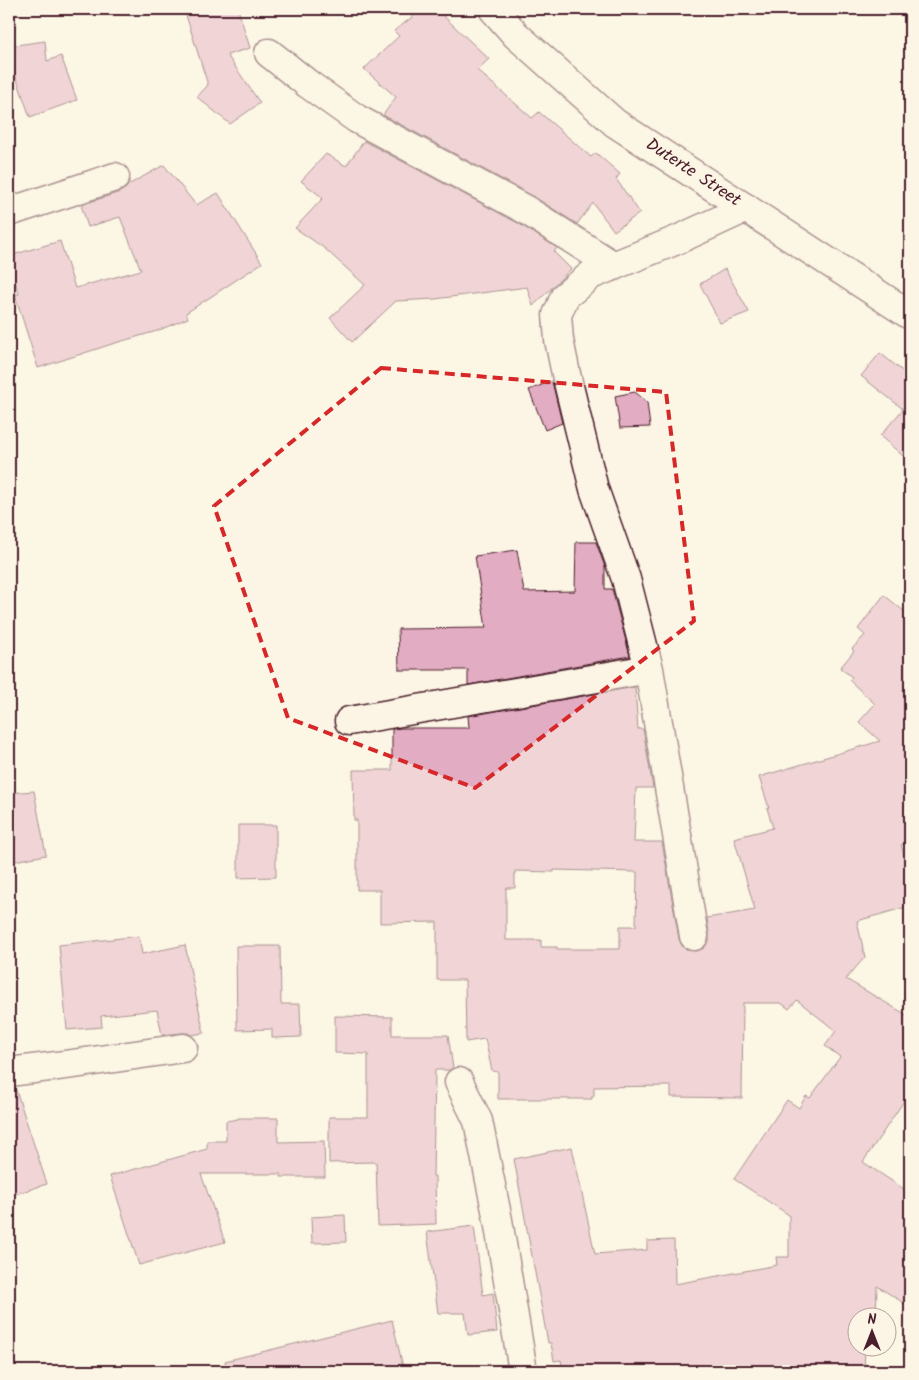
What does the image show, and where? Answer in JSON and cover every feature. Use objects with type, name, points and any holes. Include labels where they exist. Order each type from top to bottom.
[{"type":"street","name":"Duterte Street","points":[[493,9],[516,35],[615,123],[909,313]]},
{"type":"street","points":[[269,53],[357,119],[526,210],[614,266]]},
{"type":"street","points":[[9,212],[115,177]]},
{"type":"street","points":[[694,936],[649,669],[626,579],[594,489],[566,374],[556,315],[565,296],[591,275],[677,240],[746,208]]},
{"type":"street","points":[[349,721],[649,669]]},
{"type":"street","points":[[9,1072],[183,1048]]},
{"type":"street","points":[[459,1082],[478,1121],[498,1220],[523,1371]]},
{"type":"highlighted area","points":[[381,368],[666,392],[694,621],[475,788],[288,718],[214,506]]},
{"type":"building","points":[[184,9],[238,9],[250,48],[227,55],[260,103],[230,124],[197,97],[208,85]]},
{"type":"building","points":[[423,9],[436,9],[489,59],[477,70],[532,118],[539,112],[591,157],[596,153],[620,174],[616,179],[640,213],[614,231],[593,203],[577,224],[533,196],[383,115],[396,97],[364,69],[399,36],[394,31]]},
{"type":"building","points":[[45,41],[47,61],[61,56],[77,100],[30,117],[9,57],[9,46]]},
{"type":"building","points":[[364,141],[518,223],[557,248],[554,252],[571,269],[533,306],[527,287],[435,299],[396,301],[352,342],[330,318],[365,285],[324,248],[295,228],[323,198],[301,181],[326,154],[346,166]]},
{"type":"building","points":[[164,165],[196,205],[218,193],[262,263],[186,313],[188,318],[157,331],[38,368],[15,295],[19,294],[9,262],[9,256],[60,241],[75,288],[141,270],[120,217],[88,227],[81,205],[120,192],[128,185]]},
{"type":"building","points":[[725,269],[749,312],[720,323],[700,284]]},
{"type":"building","points":[[880,353],[910,377],[910,462],[880,436],[903,409],[861,376]]},
{"type":"building","points":[[552,381],[562,423],[545,430],[529,390]]},
{"type":"building","points":[[635,392],[647,402],[650,427],[620,428],[615,396]]},
{"type":"building","points":[[576,542],[596,542],[605,567],[605,589],[612,589],[630,656],[468,685],[468,670],[399,670],[398,629],[486,628],[475,556],[517,550],[524,592],[575,591]]},
{"type":"building","points":[[884,595],[910,616],[910,842],[901,845],[910,875],[910,906],[857,921],[865,957],[846,979],[910,1017],[910,1092],[863,1162],[910,1193],[910,1307],[877,1286],[876,1308],[846,1308],[846,1358],[865,1358],[864,1371],[563,1371],[561,1360],[554,1361],[551,1343],[548,1343],[514,1159],[572,1147],[595,1254],[647,1250],[647,1241],[674,1240],[675,1284],[777,1265],[776,1257],[789,1257],[789,1215],[734,1179],[787,1100],[799,1108],[806,1096],[810,1098],[840,1057],[825,1046],[836,1031],[797,1000],[789,1009],[781,1003],[743,1003],[742,1098],[671,1097],[671,1086],[594,1087],[592,1099],[498,1099],[498,1072],[492,1071],[485,1039],[466,1042],[465,980],[437,980],[437,922],[380,923],[380,890],[357,890],[357,820],[354,820],[353,770],[392,770],[392,729],[469,728],[468,716],[635,687],[638,729],[643,729],[653,788],[636,788],[634,842],[662,842],[679,939],[682,946],[688,950],[697,951],[704,948],[709,941],[707,918],[755,910],[734,838],[773,828],[759,777],[880,741],[859,722],[875,704],[849,680],[852,677],[840,668],[854,651],[852,649],[865,635],[858,629]],"holes":[[[515,871],[637,872],[636,926],[620,926],[620,949],[557,949],[557,947],[541,947],[541,940],[506,940],[506,888],[515,888]]]},
{"type":"building","points":[[34,791],[46,855],[9,862],[9,793]]},
{"type":"building","points":[[238,825],[276,825],[276,877],[238,878]]},
{"type":"building","points":[[139,936],[142,954],[185,945],[204,1033],[162,1035],[157,1010],[101,1016],[102,1027],[67,1030],[59,945]]},
{"type":"building","points":[[236,946],[280,946],[281,1004],[300,1004],[301,1037],[272,1038],[272,1029],[237,1030]]},
{"type":"building","points":[[335,1016],[392,1017],[392,1035],[448,1035],[453,1068],[450,1070],[435,1070],[433,1176],[435,1176],[436,1224],[378,1226],[376,1162],[329,1163],[329,1117],[368,1117],[368,1054],[335,1053]]},
{"type":"building","points":[[9,1087],[15,1087],[47,1184],[9,1196]]},
{"type":"building","points":[[238,1118],[278,1118],[278,1142],[324,1141],[325,1177],[281,1177],[281,1174],[201,1174],[225,1242],[139,1265],[110,1176],[207,1149],[207,1141],[226,1141],[226,1121]]},
{"type":"building","points":[[345,1215],[346,1242],[312,1243],[311,1217]]},
{"type":"building","points":[[474,1226],[483,1295],[493,1293],[497,1332],[468,1335],[465,1313],[438,1313],[427,1232]]},
{"type":"building","points":[[392,1320],[404,1371],[226,1371],[225,1361]]}]
